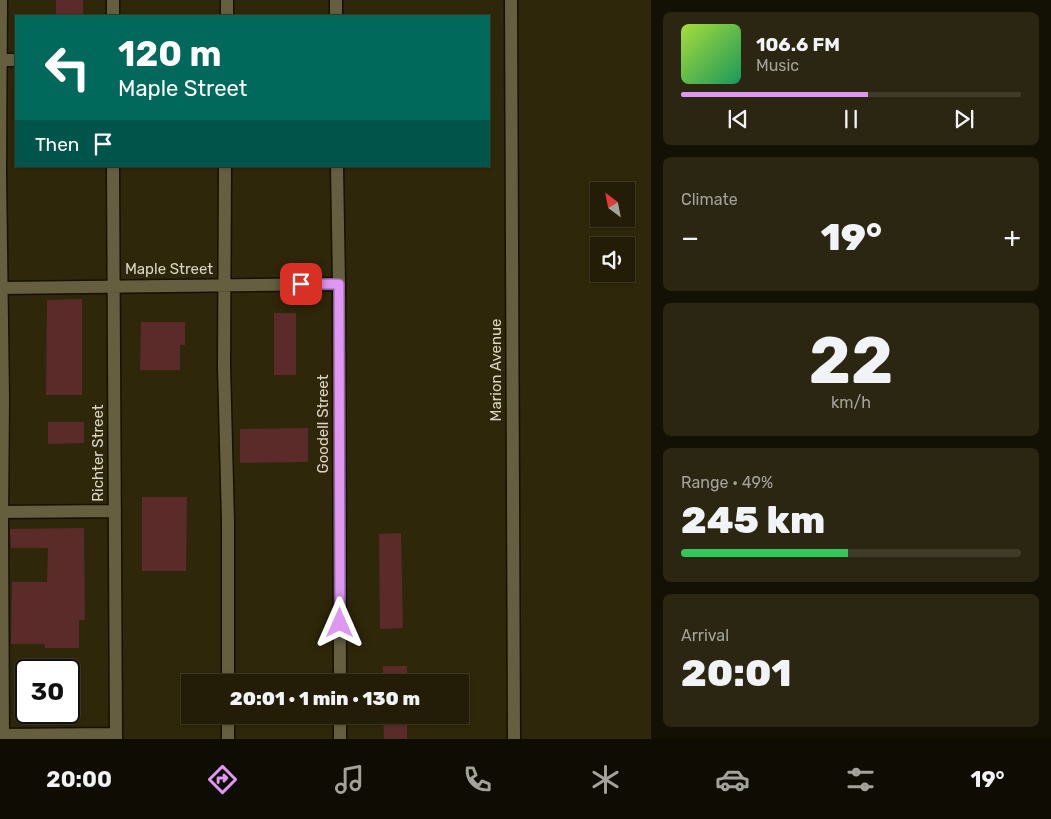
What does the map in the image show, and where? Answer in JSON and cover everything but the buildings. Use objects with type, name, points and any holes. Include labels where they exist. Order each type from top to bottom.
[{"type":"street","points":[[1,0],[2,736],[116,736]]},
{"type":"street","points":[[113,0],[113,15]]},
{"type":"street","points":[[227,0],[227,15]]},
{"type":"street","points":[[336,0],[336,15]]},
{"type":"street","name":"Marion Avenue","points":[[511,0],[514,739]]},
{"type":"street","points":[[0,60],[15,60]]},
{"type":"street","name":"Richter Street","points":[[113,167],[116,736]]},
{"type":"street","points":[[225,167],[224,366],[228,522],[228,674]]},
{"type":"street","name":"Goodell Street","points":[[337,167],[340,674]]},
{"type":"street","name":"Maple Street","points":[[1,288],[339,284]]},
{"type":"street","points":[[1,512],[115,511]]},
{"type":"street","points":[[228,724],[228,739]]},
{"type":"street","points":[[340,724],[340,739]]},
{"type":"route","points":[[301,284],[339,284],[340,623]]}]
